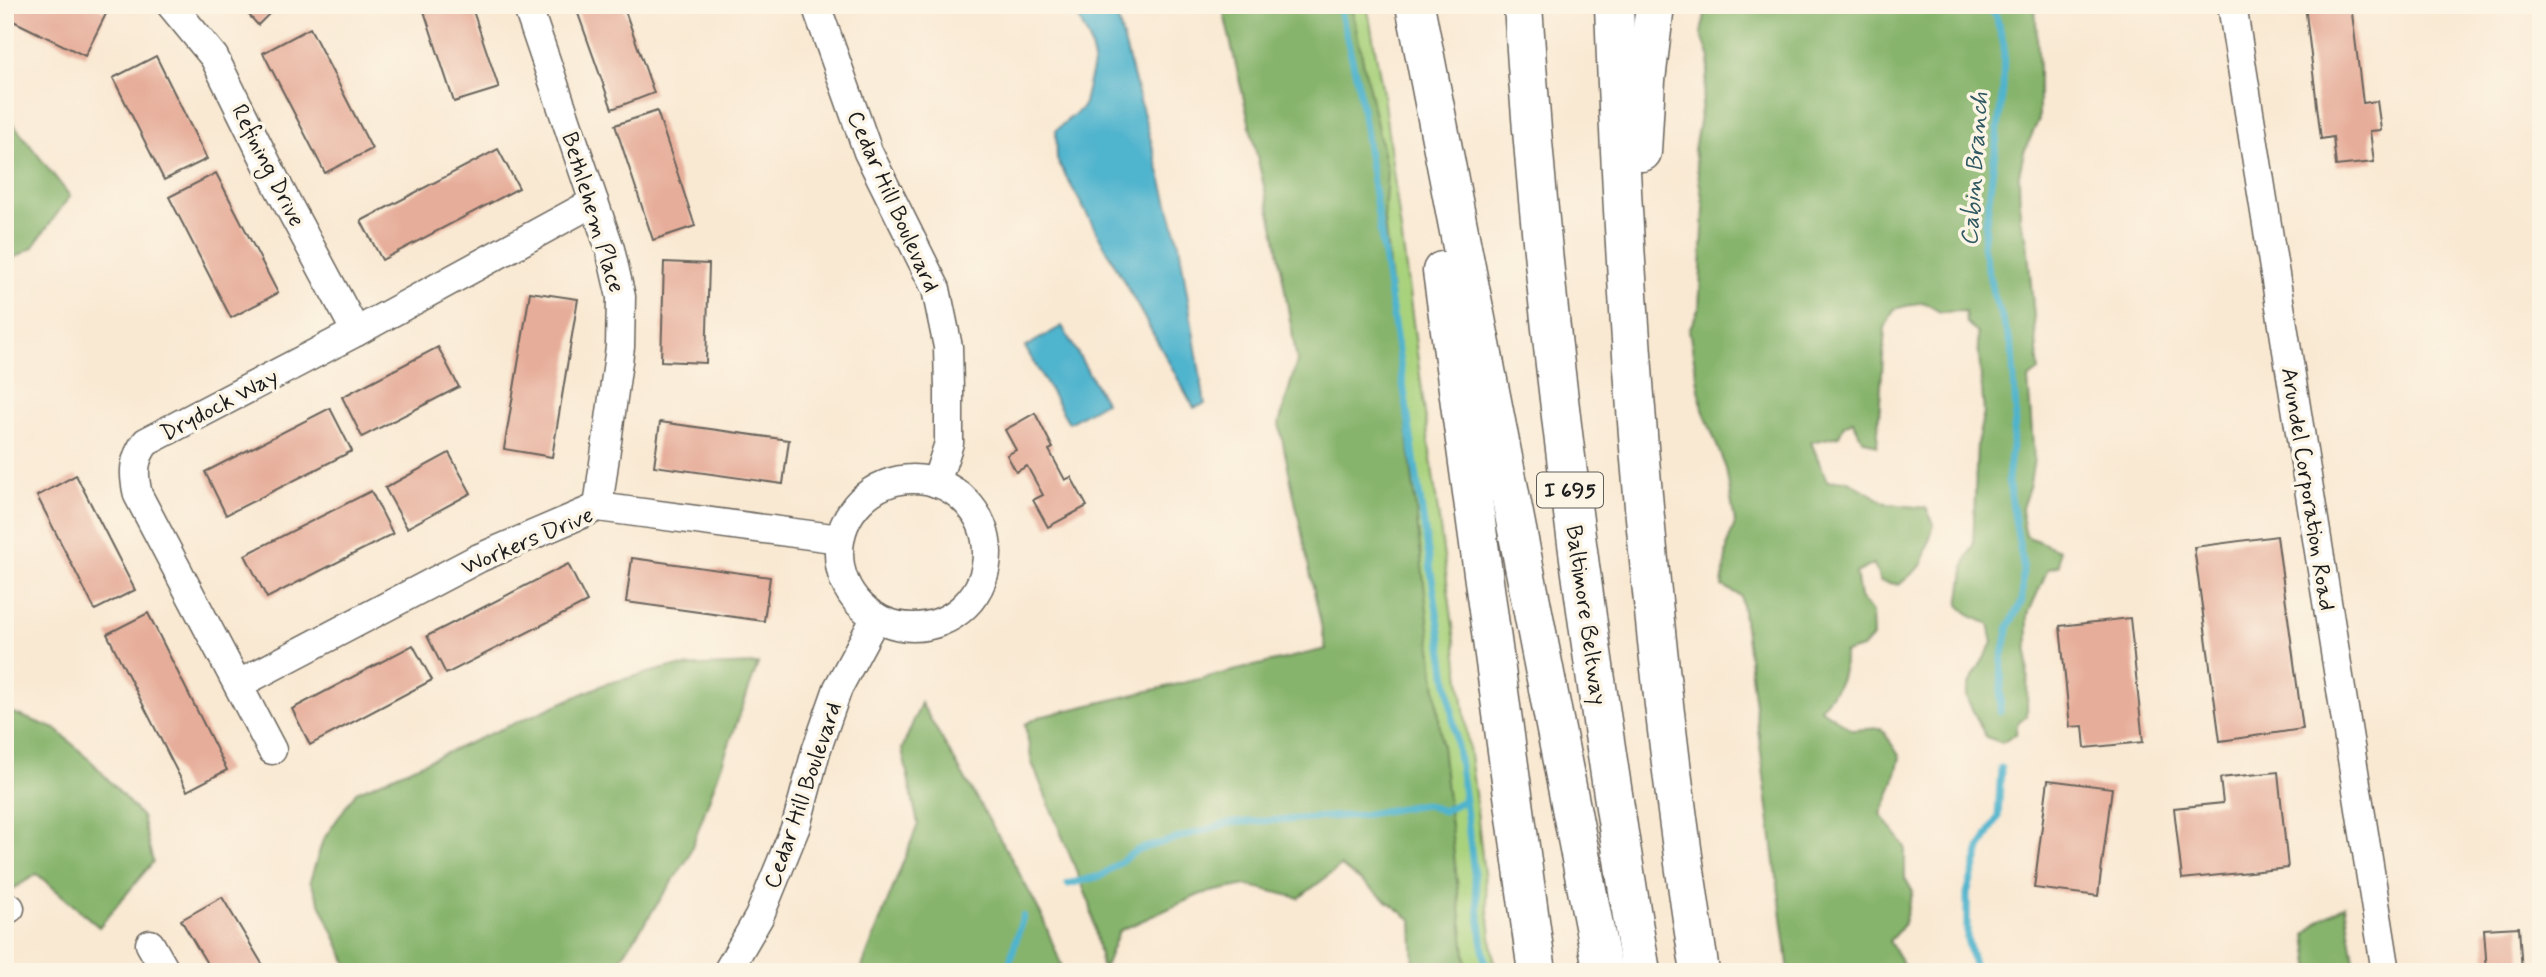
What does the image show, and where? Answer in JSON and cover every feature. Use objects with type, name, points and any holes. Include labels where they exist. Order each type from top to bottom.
[{"type":"highway","points":[[1406,5],[1537,972]]},
{"type":"highway","points":[[1415,5],[1603,972]]},
{"type":"highway","name":"Baltimore Beltway","points":[[1523,5],[1542,252],[1569,485],[1600,711],[1641,972]]},
{"type":"highway","points":[[1614,5],[1624,246],[1640,476],[1662,694],[1700,972]]},
{"type":"highway","points":[[1640,476],[1642,161],[1646,80],[1655,5]]},
{"type":"street","name":"Refining Drive","points":[[170,5],[214,57],[279,188],[356,332]]},
{"type":"street","name":"Bethlehem Place","points":[[527,5],[610,249],[621,297],[620,347],[598,507]]},
{"type":"street","name":"Cedar Hill Boulevard","points":[[816,5],[868,152],[936,289],[948,347],[949,390],[949,443],[936,483]]},
{"type":"street","name":"Arundel Corporation Road","points":[[2232,5],[2386,972]]},
{"type":"street","name":"Drydock Way","points":[[272,750],[138,495],[134,478],[136,454],[146,442],[356,332],[594,202]]},
{"type":"street","points":[[919,478],[936,483],[962,497],[977,514],[986,536],[987,560],[981,583],[969,603],[951,617],[929,626],[906,628],[884,622],[864,610],[849,592],[840,570],[838,547],[844,524],[856,504],[874,489],[896,480],[919,478]]},
{"type":"street","name":"Workers Drive","points":[[239,684],[479,558],[598,507],[840,538]]},
{"type":"street","name":"Cedar Hill Boulevard","points":[[727,972],[759,917],[796,826],[816,751],[838,688],[876,617]]},
{"type":"street","points":[[150,944],[166,972]]},
{"type":"green space","points":[[1222,5],[1351,5],[1387,171],[1384,220],[1467,972],[1414,972],[1412,920],[1341,866],[1299,898],[1246,885],[1201,894],[1119,931],[1103,972],[1090,904],[1032,763],[1025,724],[1039,717],[1326,649],[1279,424],[1297,361],[1276,238]]},
{"type":"green space","points":[[1308,5],[1367,5],[1382,87],[1475,793],[1495,972],[1448,972]]},
{"type":"green space","points":[[1707,5],[2035,5],[2039,119],[2024,152],[2019,175],[2020,219],[2027,240],[2039,371],[2028,379],[2034,459],[2030,484],[2021,511],[2026,536],[2059,550],[2059,565],[2048,569],[2028,614],[2027,716],[2017,724],[2016,734],[2002,743],[1986,737],[1966,697],[1970,682],[1993,643],[1989,624],[1971,616],[1959,605],[1965,563],[1973,546],[1977,443],[1984,413],[1977,333],[1966,322],[1965,311],[1940,312],[1923,302],[1894,309],[1885,328],[1877,446],[1862,439],[1853,421],[1844,425],[1839,436],[1811,442],[1827,481],[1847,480],[1888,504],[1926,508],[1934,524],[1922,565],[1899,585],[1880,581],[1874,564],[1856,573],[1860,597],[1872,613],[1873,637],[1862,648],[1844,653],[1839,683],[1820,708],[1853,730],[1881,728],[1900,757],[1881,814],[1905,847],[1905,878],[1913,892],[1903,926],[1889,941],[1905,967],[1905,972],[1789,972],[1741,596],[1722,586],[1728,542],[1735,523],[1726,469],[1702,407],[1689,330],[1699,308],[1704,209],[1694,150],[1710,58],[1701,33]]},
{"type":"green space","points":[[5,117],[70,196],[32,248],[5,263]]},
{"type":"green space","points":[[758,664],[688,858],[612,972],[351,972],[310,881],[323,840],[356,792],[605,684],[671,667]]},
{"type":"green space","points":[[921,703],[1041,914],[1064,972],[860,972],[918,824],[902,749]]},
{"type":"green space","points":[[5,710],[56,729],[94,764],[142,817],[153,862],[99,927],[37,874],[5,894]]},
{"type":"green space","points":[[2345,905],[2356,972],[2311,972],[2306,935],[2320,920]]},
{"type":"water","points":[[1076,5],[1114,5],[1179,244],[1205,404],[1194,408],[1057,160],[1056,130],[1083,107],[1094,60]]},
{"type":"water","points":[[1062,326],[1105,402],[1069,423],[1025,347]]},
{"type":"building","points":[[5,5],[93,5],[107,12],[85,56],[5,17]]},
{"type":"building","points":[[240,5],[278,5],[258,25]]},
{"type":"building","points":[[422,5],[471,5],[499,88],[454,102]]},
{"type":"building","points":[[575,5],[623,5],[654,93],[612,109]]},
{"type":"building","points":[[2305,5],[2351,5],[2363,103],[2377,101],[2381,130],[2370,131],[2374,162],[2336,166],[2333,137],[2321,139]]},
{"type":"building","points":[[310,28],[372,149],[325,173],[263,53]]},
{"type":"building","points":[[156,56],[207,159],[164,180],[113,78]]},
{"type":"building","points":[[657,111],[695,226],[653,240],[615,125]]},
{"type":"building","points":[[498,149],[519,188],[382,260],[361,221]]},
{"type":"building","points":[[216,173],[278,293],[231,318],[169,197]]},
{"type":"building","points":[[664,262],[709,264],[706,363],[661,361]]},
{"type":"building","points":[[530,292],[578,299],[552,457],[504,449]]},
{"type":"building","points":[[438,347],[459,387],[362,437],[342,397]]},
{"type":"building","points":[[330,408],[352,451],[226,515],[205,472]]},
{"type":"building","points":[[1035,413],[1053,448],[1049,450],[1065,480],[1071,477],[1087,506],[1048,527],[1033,500],[1043,495],[1027,466],[1016,472],[1007,455],[1016,450],[1005,430]]},
{"type":"building","points":[[660,422],[789,440],[783,484],[654,466]]},
{"type":"building","points":[[449,453],[471,493],[407,528],[385,488]]},
{"type":"building","points":[[76,475],[135,590],[95,610],[37,496]]},
{"type":"building","points":[[371,491],[393,534],[267,598],[245,555]]},
{"type":"building","points":[[2277,536],[2303,729],[2220,741],[2194,547]]},
{"type":"building","points":[[632,558],[770,577],[764,621],[626,602]]},
{"type":"building","points":[[568,564],[587,602],[446,674],[427,636]]},
{"type":"building","points":[[148,613],[227,770],[187,791],[107,634]]},
{"type":"building","points":[[2130,618],[2143,742],[2085,748],[2083,726],[2070,727],[2060,626]]},
{"type":"building","points":[[413,645],[432,680],[310,745],[292,709]]},
{"type":"building","points":[[2278,772],[2288,868],[2182,879],[2174,808],[2223,803],[2220,778]]},
{"type":"building","points":[[2048,780],[2112,788],[2098,896],[2034,888]]},
{"type":"building","points":[[222,897],[267,972],[212,972],[181,920]]},
{"type":"building","points":[[2519,927],[2522,972],[2487,972],[2484,929]]},
{"type":"waterway","points":[[1339,5],[1359,88],[1465,800],[1486,972]]},
{"type":"waterway","name":"Cabin Branch","points":[[1983,5],[1996,16],[2004,45],[2003,89],[1983,246],[1993,293],[2012,347],[2016,413],[2008,479],[2023,566],[2022,601],[2009,626],[2002,659],[2000,711]]},
{"type":"waterway","name":"Cabin Branch","points":[[1976,972],[1967,939],[1967,893],[1980,849],[1998,817],[2001,768]]},
{"type":"waterway","points":[[1068,884],[1101,876],[1137,850],[1229,823],[1362,815],[1424,804],[1443,811],[1465,800]]},
{"type":"waterway","points":[[1007,972],[1023,916]]}]
